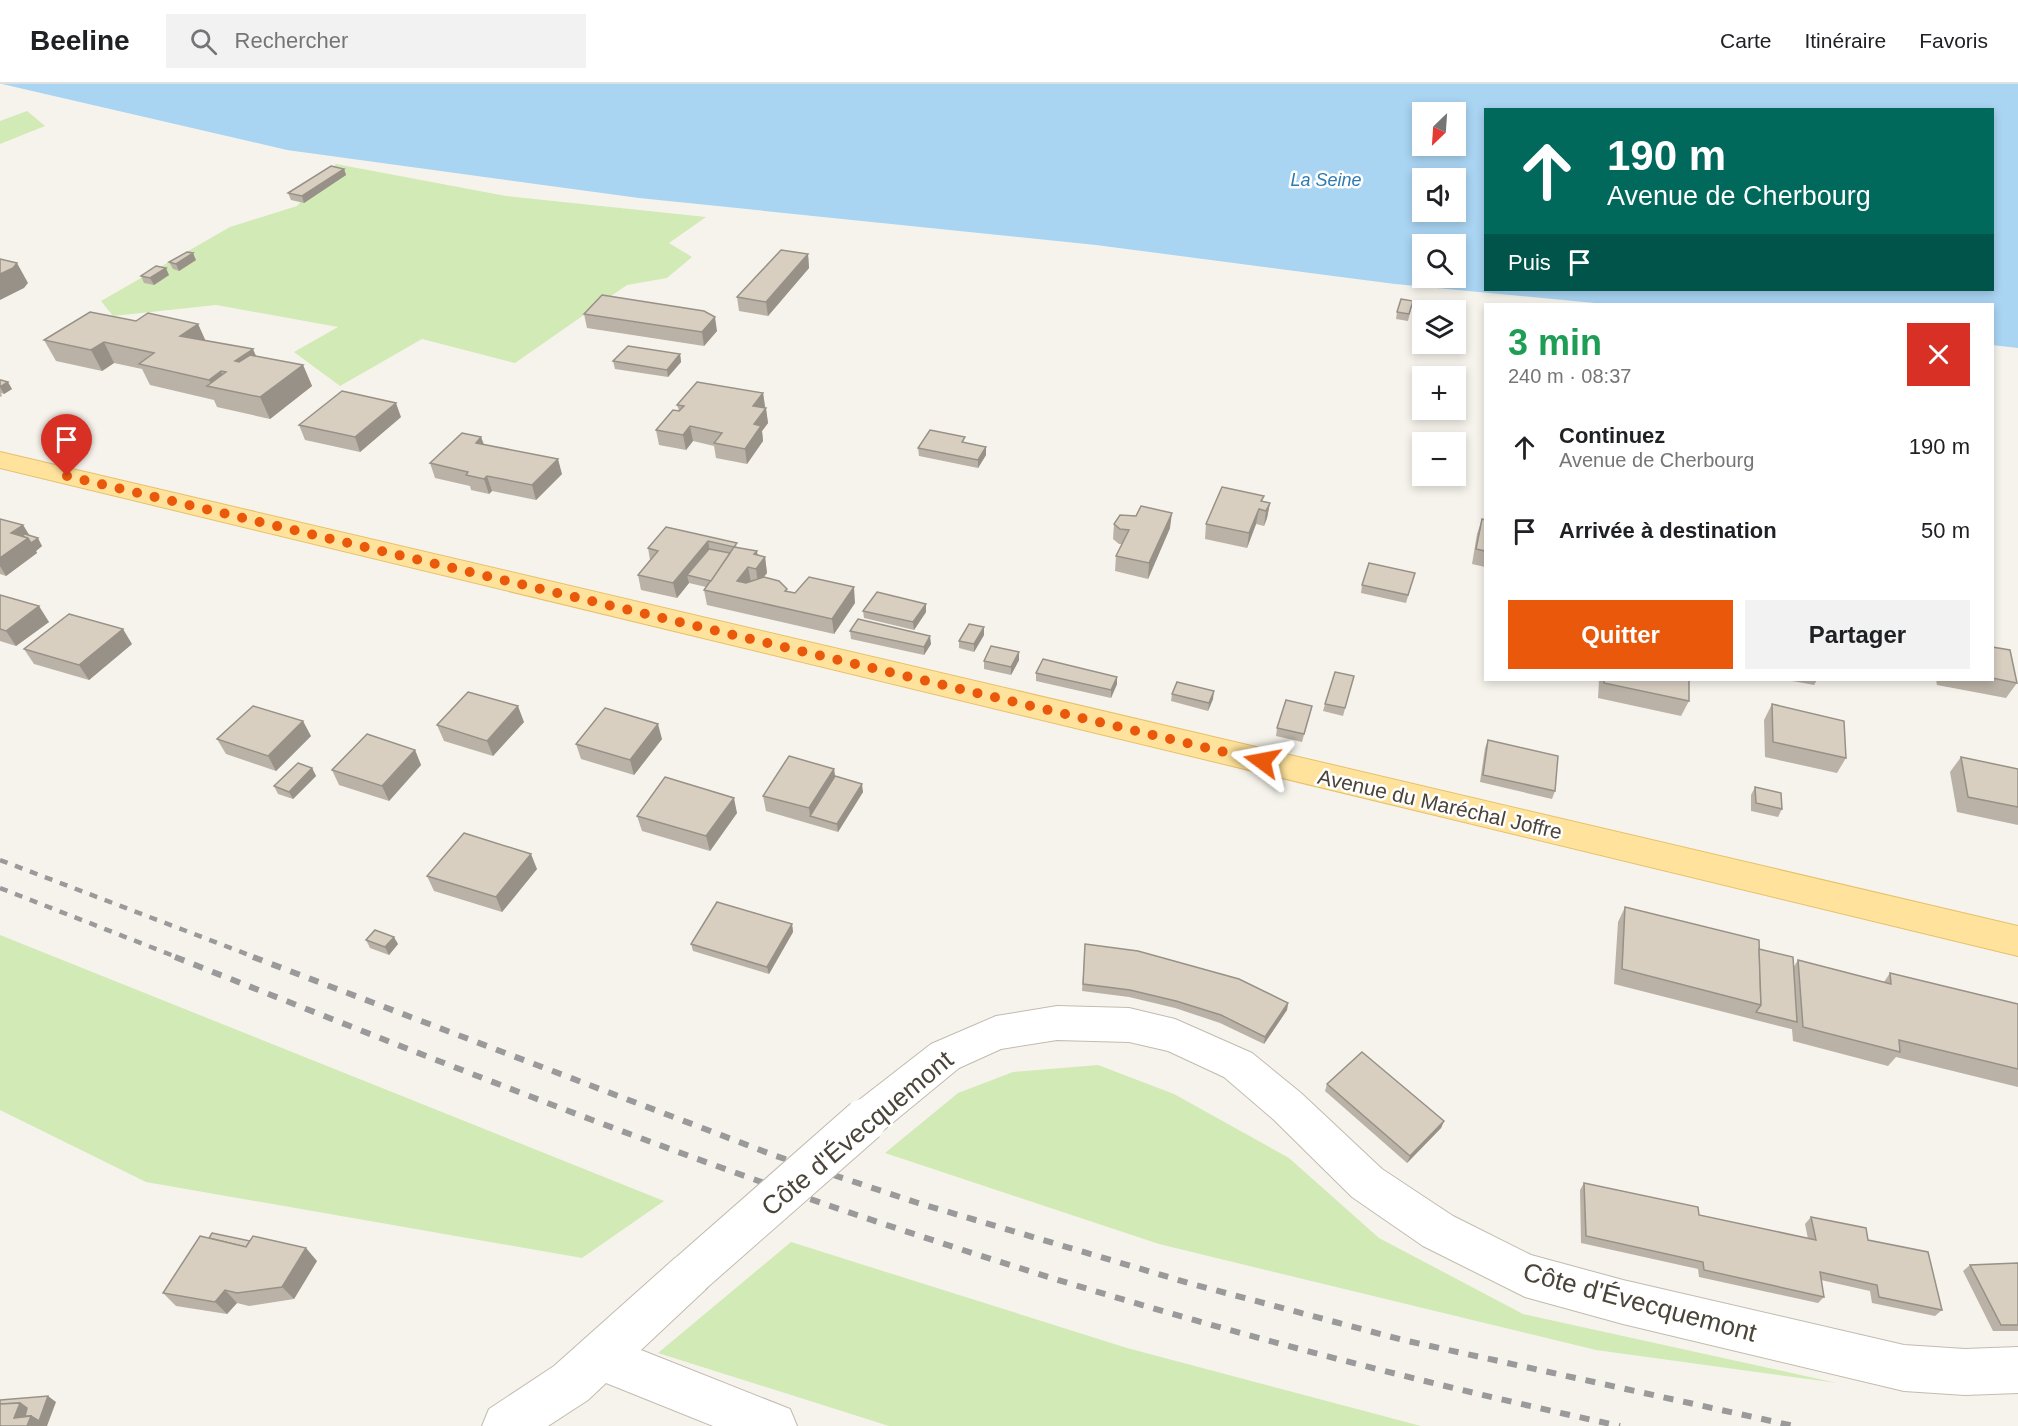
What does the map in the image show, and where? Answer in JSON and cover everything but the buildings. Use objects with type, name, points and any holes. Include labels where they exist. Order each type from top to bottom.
[{"type":"main road","name":"Avenue du Maréchal Joffre","points":[[0,460],[2018,941]]},
{"type":"street","name":"Côte d'Évecquemont","points":[[506,1426],[570,1383],[691,1273],[866,1120],[945,1056],[996,1033],[1057,1023],[1129,1025],[1175,1036],[1238,1065],[1287,1106],[1368,1183],[1438,1231],[1525,1275],[1623,1302],[1904,1368],[1965,1372],[2018,1371]]},
{"type":"street","points":[[598,1356],[773,1426]]},
{"type":"green space","points":[[27,111],[45,126],[0,144],[0,121]]},
{"type":"green space","points":[[336,164],[506,196],[706,217],[669,243],[692,257],[667,278],[627,285],[515,363],[422,339],[340,386],[294,352],[338,327],[216,305],[113,316],[101,301],[230,227],[297,206]]},
{"type":"green space","points":[[0,935],[664,1201],[582,1258],[146,1182],[0,1110]]},
{"type":"green space","points":[[1098,1065],[1174,1094],[1289,1158],[1379,1238],[1523,1314],[1837,1383],[1596,1350],[1159,1244],[885,1153],[958,1093],[1013,1072]]},
{"type":"green space","points":[[791,1242],[1127,1348],[1421,1426],[889,1426],[658,1353]]},
{"type":"water","name":"La Seine","points":[[2,84],[2018,84],[2018,348],[1994,345],[1994,303],[1594,303],[1437,288],[1466,288],[1466,234],[1412,234],[1412,286],[1096,245],[639,198],[287,150]]},
{"type":"railway","points":[[0,860],[257,958]]},
{"type":"railway","points":[[0,888],[179,958]]},
{"type":"railway","points":[[175,957],[629,1134],[813,1200],[993,1260],[1171,1313],[1350,1362],[1620,1426]]},
{"type":"railway","points":[[253,957],[776,1156],[918,1203],[1192,1284],[1403,1340],[1794,1426]]},
{"type":"route","points":[[67,476],[1262,761]]}]
